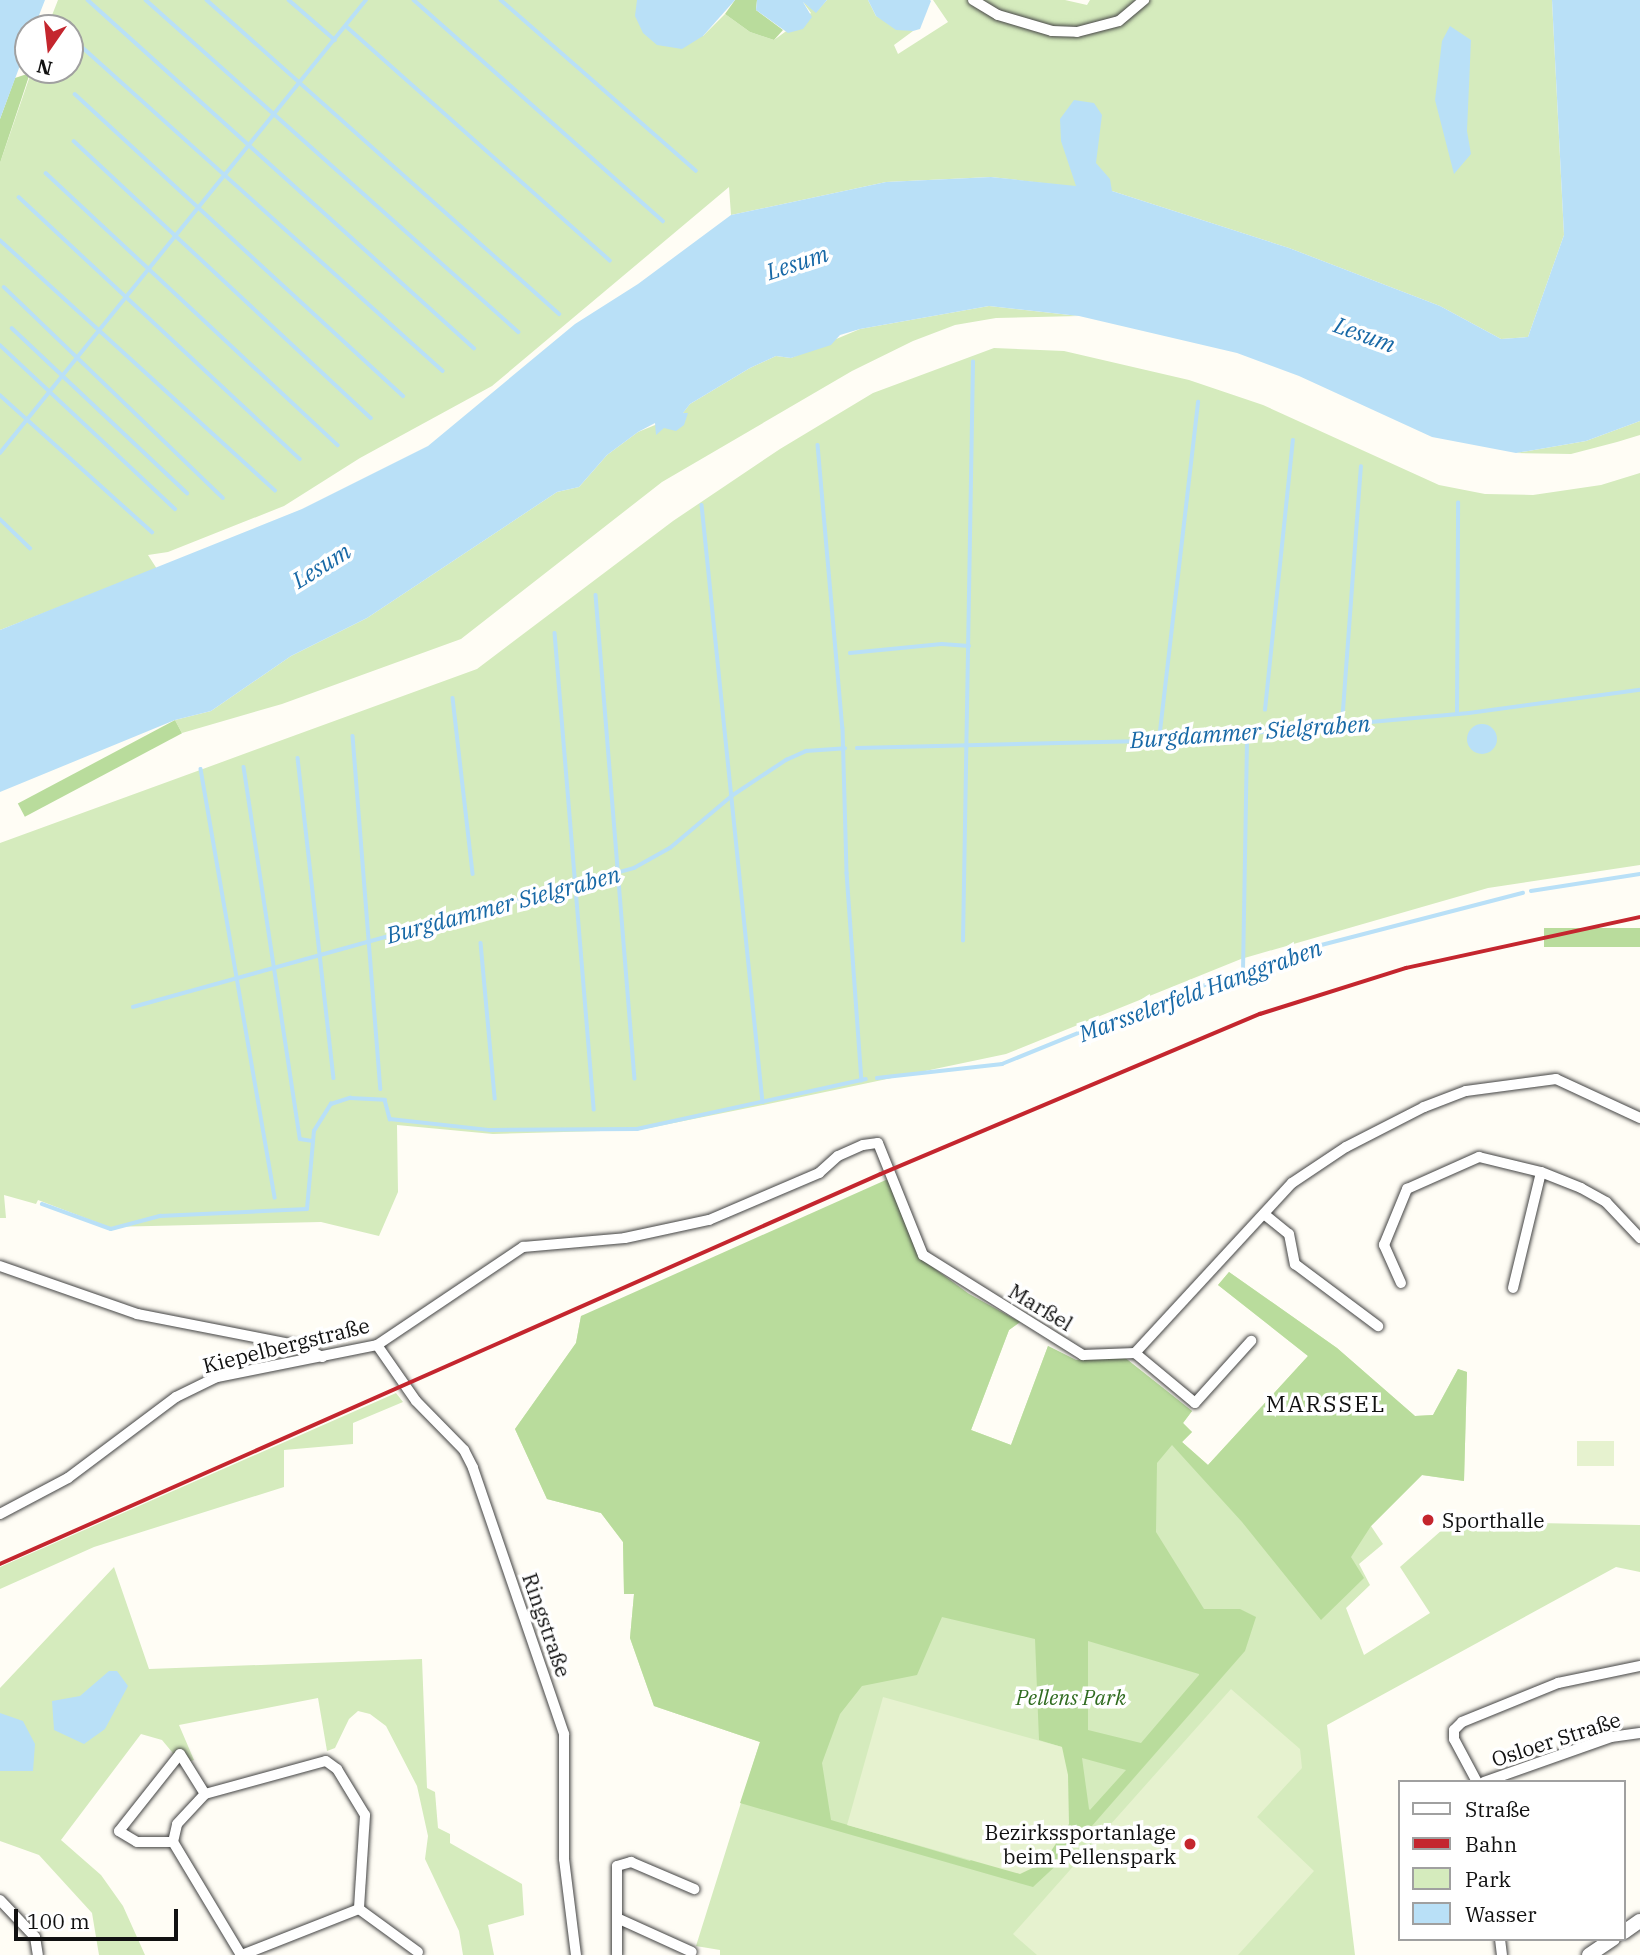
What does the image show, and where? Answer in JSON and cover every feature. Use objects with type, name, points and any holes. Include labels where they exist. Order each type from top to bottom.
[{"type":"street","points":[[973,0],[998,15],[1052,31],[1077,32],[1119,20],[1143,0]]},
{"type":"street","points":[[1251,1341],[1195,1403],[1135,1353],[1292,1183],[1346,1147],[1424,1107],[1466,1091],[1556,1079],[1640,1118]]},
{"type":"street","name":"Marßel","points":[[439,1303],[523,1247],[625,1238],[709,1220],[819,1172],[850,1150],[878,1143],[923,1255],[1083,1355],[1135,1353]]},
{"type":"street","points":[[1401,1283],[1384,1245],[1407,1189],[1479,1157],[1541,1172],[1606,1202],[1640,1238]]},
{"type":"street","points":[[1513,1288],[1541,1172]]},
{"type":"street","points":[[1264,1214],[1289,1234],[1295,1264],[1378,1326]]},
{"type":"street","points":[[0,1266],[137,1314],[300,1346],[323,1357]]},
{"type":"street","name":"Kiepelbergstraße","points":[[0,1514],[68,1478],[176,1397],[217,1377],[377,1345],[439,1303]]},
{"type":"street","name":"Ringstraße","points":[[377,1345],[416,1401],[464,1450],[473,1468],[564,1734],[564,1859],[576,1955]]},
{"type":"street","points":[[1476,1780],[1454,1739],[1454,1730],[1462,1722],[1558,1683],[1640,1666]]},
{"type":"street","name":"Osloer Straße","points":[[1490,1780],[1611,1737],[1640,1733]]},
{"type":"street","points":[[173,1842],[137,1842],[120,1831],[180,1754],[205,1794]]},
{"type":"street","points":[[326,1761],[337,1769],[365,1815],[359,1909],[242,1955],[173,1842],[177,1824],[205,1794],[326,1761]]},
{"type":"street","points":[[617,1955],[617,1866],[631,1862],[694,1889]]},
{"type":"street","points":[[0,1900],[35,1937],[38,1955]]},
{"type":"street","points":[[359,1909],[418,1952]]},
{"type":"street","points":[[617,1918],[692,1952]]},
{"type":"street","points":[[1590,1955],[1610,1941]]},
{"type":"green space","points":[[58,0],[637,0],[703,36],[725,14],[750,32],[774,40],[811,13],[803,2],[816,12],[827,0],[868,0],[876,16],[913,31],[894,45],[898,54],[948,22],[933,0],[1065,0],[1087,5],[1090,0],[1552,0],[1564,235],[1528,337],[1501,339],[1440,306],[1289,248],[1112,191],[991,177],[886,182],[731,215],[729,187],[492,386],[360,458],[284,506],[168,552],[148,555],[157,569],[0,630],[0,163],[27,84],[84,84],[84,14],[52,14]]},
{"type":"green space","points":[[735,0],[757,0],[756,10],[783,30],[774,40],[750,32],[725,14]]},
{"type":"green space","points":[[14,81],[14,84],[26,84],[0,163],[0,119]]},
{"type":"green space","points":[[989,306],[1079,316],[996,318],[955,325],[913,341],[852,371],[662,482],[461,639],[282,704],[182,733],[175,720],[211,711],[291,656],[367,618],[557,492],[579,487],[607,455],[638,432],[682,414],[690,404],[750,368],[776,356],[791,358],[860,329]]},
{"type":"green space","points":[[994,348],[1064,351],[1189,380],[1263,405],[1439,485],[1485,494],[1533,495],[1601,485],[1640,473],[1640,865],[1488,888],[1241,959],[1006,1054],[768,1104],[639,1130],[493,1134],[397,1125],[398,1192],[379,1236],[321,1222],[109,1227],[38,1200],[36,1204],[4,1195],[6,1218],[0,1218],[0,843],[477,669],[673,521],[780,449],[873,393]]},
{"type":"green space","points":[[1640,421],[1640,435],[1571,454],[1516,453],[1586,441]]},
{"type":"green space","points":[[175,720],[182,733],[25,817],[18,804]]},
{"type":"green space","points":[[1544,928],[1640,928],[1640,947],[1544,947]]},
{"type":"green space","name":"Pellens Park","points":[[888,1179],[920,1258],[969,1294],[1020,1322],[1009,1330],[971,1430],[1011,1445],[1048,1346],[1076,1360],[1124,1357],[1192,1411],[1183,1423],[1192,1432],[1182,1442],[1208,1465],[1308,1356],[1218,1285],[1229,1272],[1337,1348],[1415,1416],[1433,1415],[1458,1369],[1467,1372],[1464,1481],[1422,1475],[1371,1526],[1351,1557],[1364,1578],[1321,1620],[1242,1522],[1172,1445],[1157,1463],[1156,1532],[1204,1609],[1240,1609],[1256,1617],[1245,1651],[1063,1859],[1033,1887],[740,1803],[760,1742],[654,1706],[630,1638],[634,1594],[624,1594],[623,1542],[601,1513],[547,1499],[515,1429],[576,1343],[581,1316]],"holes":[[[942,1617],[1035,1639],[1039,1740],[1062,1747],[970,1861],[831,1820],[822,1763],[840,1714],[862,1686],[917,1675]],[[1088,1641],[1199,1674],[1199,1675],[1141,1743],[1088,1730]],[[1082,1758],[1126,1770],[1090,1810]]]},
{"type":"green space","name":"Pellens Park","points":[[909,1236],[920,1258],[969,1294],[1020,1322],[1009,1330],[971,1430],[1011,1445],[1048,1346],[1076,1360],[1124,1357],[1192,1411],[1183,1423],[1192,1432],[1182,1442],[1208,1465],[1308,1356],[1218,1285],[1229,1272],[1337,1348],[1415,1416],[1433,1415],[1458,1369],[1467,1372],[1464,1481],[1422,1475],[1371,1526],[1383,1544],[1359,1564],[1370,1585],[1346,1608],[1364,1655],[1430,1613],[1400,1567],[1459,1515],[1485,1522],[1640,1525],[1640,1572],[1616,1567],[1327,1725],[1355,1955],[720,1955],[720,1950],[696,1946],[760,1742],[654,1706],[630,1638],[634,1594],[624,1594],[623,1542],[601,1513],[547,1499],[515,1429],[576,1343],[581,1316]]},
{"type":"green space","points":[[396,1393],[403,1402],[353,1423],[353,1444],[284,1450],[284,1487],[94,1547],[0,1589],[0,1567]]},
{"type":"green space","points":[[1577,1441],[1614,1441],[1614,1466],[1577,1466]]},
{"type":"green space","points":[[114,1567],[149,1669],[422,1659],[427,1788],[435,1792],[438,1828],[450,1834],[450,1843],[522,1884],[524,1915],[488,1925],[494,1955],[463,1955],[459,1931],[425,1859],[428,1836],[417,1786],[386,1726],[370,1714],[358,1711],[349,1719],[335,1748],[327,1751],[318,1698],[179,1725],[194,1760],[182,1764],[162,1740],[141,1734],[61,1840],[101,1875],[123,1906],[145,1955],[99,1955],[92,1913],[39,1855],[0,1841],[0,1688]]},
{"type":"green space","name":"Bezirkssportanlage beim Pellenspark","points":[[1231,1689],[1300,1749],[1302,1768],[1257,1817],[1314,1871],[1238,1955],[1037,1955],[1013,1934]]},
{"type":"green space","name":"Bezirkssportanlage beim Pellenspark","points":[[883,1697],[1062,1747],[1068,1775],[1069,1824],[1043,1863],[1020,1874],[847,1825]]},
{"type":"water","points":[[0,0],[45,0],[40,14],[14,14],[14,82],[0,119]]},
{"type":"water","points":[[637,0],[735,0],[703,36],[682,49],[657,45],[643,33],[635,16]]},
{"type":"water","points":[[757,0],[827,0],[816,13],[803,2],[812,17],[803,29],[788,33],[756,10]]},
{"type":"water","points":[[868,0],[931,1],[920,29],[913,31],[896,30],[876,16]]},
{"type":"water","name":"Lesum","points":[[1552,0],[1640,0],[1640,421],[1586,441],[1516,453],[1432,437],[1299,376],[1237,353],[1079,316],[989,306],[860,329],[840,335],[831,345],[791,358],[776,356],[750,368],[690,404],[683,413],[688,413],[684,425],[676,431],[664,428],[656,435],[655,423],[638,432],[607,455],[579,487],[557,492],[367,618],[291,656],[211,711],[175,720],[0,792],[0,630],[302,509],[428,446],[575,324],[638,284],[731,215],[886,182],[991,177],[1076,186],[1061,141],[1060,119],[1074,100],[1094,103],[1102,115],[1096,163],[1110,179],[1112,191],[1289,248],[1440,306],[1501,339],[1528,337],[1564,235]]},
{"type":"water","points":[[1450,26],[1471,40],[1467,131],[1471,154],[1454,174],[1435,100],[1442,41]]},
{"type":"water","points":[[1482,724],[1488,725],[1496,733],[1496,745],[1488,753],[1482,754],[1476,753],[1468,745],[1467,739],[1468,733],[1476,725]]},
{"type":"water","points":[[109,1671],[117,1671],[128,1686],[105,1729],[84,1744],[54,1730],[52,1701],[80,1696]]},
{"type":"water","points":[[0,1713],[23,1721],[35,1744],[33,1771],[0,1771]]},
{"type":"waterway","points":[[88,0],[474,348]]},
{"type":"waterway","points":[[146,0],[518,332]]},
{"type":"waterway","points":[[207,0],[560,314]]},
{"type":"waterway","points":[[289,0],[335,40]]},
{"type":"waterway","points":[[0,453],[366,0]]},
{"type":"waterway","points":[[414,0],[663,221]]},
{"type":"waterway","points":[[501,0],[696,171]]},
{"type":"waterway","points":[[346,26],[610,260]]},
{"type":"waterway","points":[[84,49],[443,371]]},
{"type":"waterway","points":[[75,94],[403,396]]},
{"type":"waterway","points":[[74,141],[371,418]]},
{"type":"waterway","points":[[46,173],[338,445]]},
{"type":"waterway","points":[[19,197],[300,459]]},
{"type":"waterway","points":[[0,240],[275,490]]},
{"type":"waterway","points":[[4,287],[223,498]]},
{"type":"waterway","points":[[12,328],[187,493]]},
{"type":"waterway","points":[[0,345],[175,509]]},
{"type":"waterway","points":[[963,941],[973,362]]},
{"type":"waterway","points":[[0,395],[152,532]]},
{"type":"waterway","points":[[1159,740],[1198,402]]},
{"type":"waterway","points":[[1265,710],[1293,440]]},
{"type":"waterway","points":[[818,445],[843,728],[847,873],[862,1080]]},
{"type":"waterway","points":[[1342,724],[1361,467]]},
{"type":"waterway","points":[[1457,714],[1458,503]]},
{"type":"waterway","points":[[702,505],[763,1102]]},
{"type":"waterway","points":[[0,519],[30,548]]},
{"type":"waterway","points":[[596,595],[635,1078]]},
{"type":"waterway","points":[[555,633],[594,1109]]},
{"type":"waterway","points":[[850,653],[942,644],[969,646]]},
{"type":"waterway","name":"Burgdammer Sielgraben","points":[[857,748],[1177,740],[1469,713],[1640,690]]},
{"type":"waterway","points":[[453,698],[473,874]]},
{"type":"waterway","points":[[1243,971],[1247,733]]},
{"type":"waterway","points":[[353,736],[381,1089]]},
{"type":"waterway","name":"Burgdammer Sielgraben","points":[[133,1007],[634,868],[670,848],[733,795],[786,760],[806,751],[845,748]]},
{"type":"waterway","points":[[298,758],[334,1078]]},
{"type":"waterway","points":[[244,767],[300,1139],[313,1141]]},
{"type":"waterway","points":[[201,769],[275,1198]]},
{"type":"waterway","name":"Marsselerfeld Hanggraben","points":[[1531,891],[1640,874]]},
{"type":"waterway","name":"Marsselerfeld Hanggraben","points":[[877,1078],[1002,1064],[1130,1012],[1306,949],[1523,893]]},
{"type":"waterway","points":[[481,943],[495,1098]]},
{"type":"waterway","name":"Marsselerfeld Hanggraben","points":[[42,1204],[111,1229],[160,1216],[307,1209],[314,1131],[331,1104],[350,1098],[385,1100],[390,1119],[490,1130],[637,1129],[866,1079]]},
{"type":"railway","points":[[0,1564],[881,1174],[1260,1014],[1406,968],[1640,917]]},
{"type":"place","name":"Sporthalle","points":[[1428,1520]]},
{"type":"place","name":"Bezirkssportanlage beim Pellenspark","points":[[1190,1844]]},
{"type":"district","name":"MARSSEL","points":[[1326,1403]]}]
